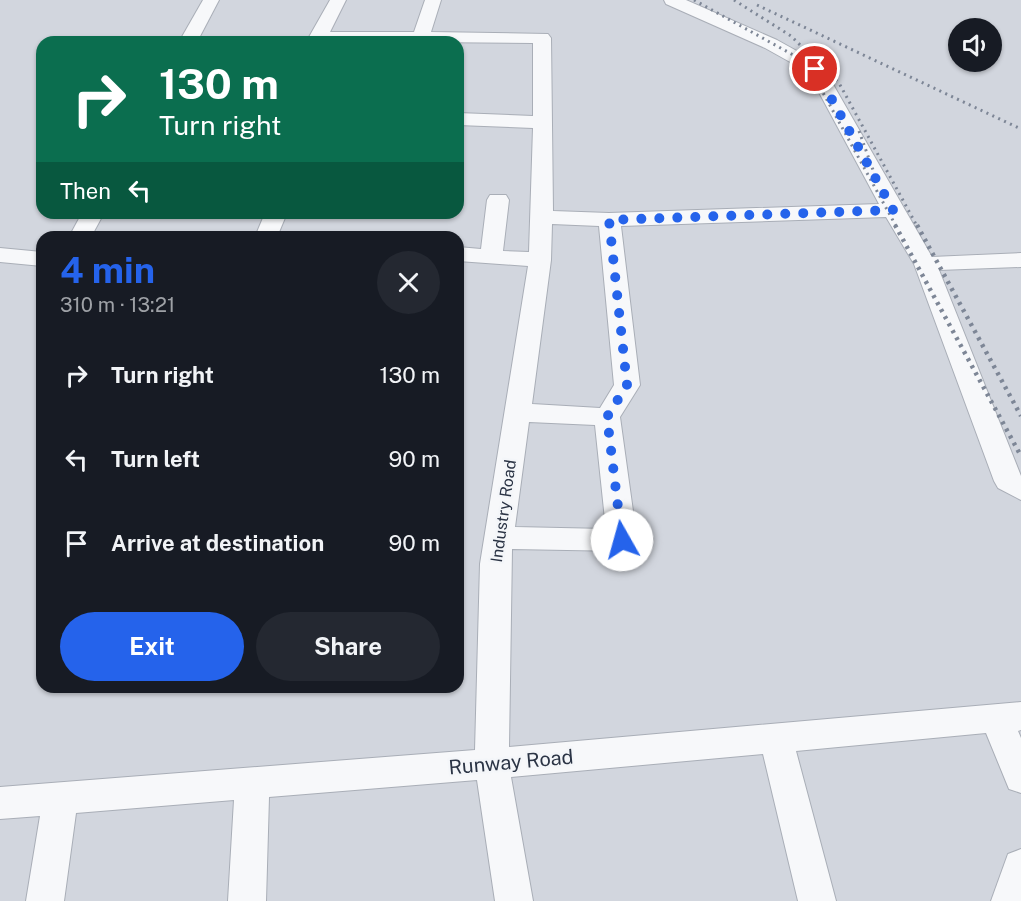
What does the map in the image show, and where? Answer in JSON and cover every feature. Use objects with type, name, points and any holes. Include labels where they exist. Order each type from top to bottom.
[{"type":"street","points":[[191,36],[212,0]]},
{"type":"street","points":[[319,36],[338,0]]},
{"type":"street","points":[[421,36],[433,0]]},
{"type":"street","points":[[672,0],[771,44],[815,69],[925,264],[1008,481],[1021,490]]},
{"type":"street","name":"Industry Road","points":[[464,37],[542,38],[540,260],[495,564],[492,764],[514,901]]},
{"type":"street","points":[[464,119],[543,122]]},
{"type":"street","points":[[491,256],[498,200]]},
{"type":"street","points":[[542,217],[609,220],[893,210]]},
{"type":"street","points":[[499,538],[622,540],[607,417],[627,385],[609,220]]},
{"type":"street","points":[[464,254],[540,260]]},
{"type":"street","points":[[0,255],[36,258]]},
{"type":"street","points":[[925,264],[1021,260]]},
{"type":"street","points":[[518,412],[607,417]]},
{"type":"street","points":[[1008,717],[1021,778]]},
{"type":"street","name":"Runway Road","points":[[0,803],[492,764],[1008,717]]},
{"type":"street","points":[[777,739],[817,901]]},
{"type":"street","points":[[247,901],[252,783]]},
{"type":"street","points":[[45,901],[60,799]]},
{"type":"street","points":[[1010,901],[1021,866]]},
{"type":"shaded area","points":[[0,0],[1021,0],[1021,901],[0,901]]},
{"type":"railway","points":[[694,0],[795,56],[815,78],[896,226]]},
{"type":"railway","points":[[734,0],[791,36],[839,83],[917,226]]},
{"type":"railway","points":[[757,5],[1021,129]]},
{"type":"railway","points":[[859,131],[873,170]]},
{"type":"railway","points":[[895,225],[1021,456]]},
{"type":"railway","points":[[917,225],[1021,416]]},
{"type":"route","points":[[622,540],[607,417],[627,385],[609,220],[893,210],[815,69]]}]
